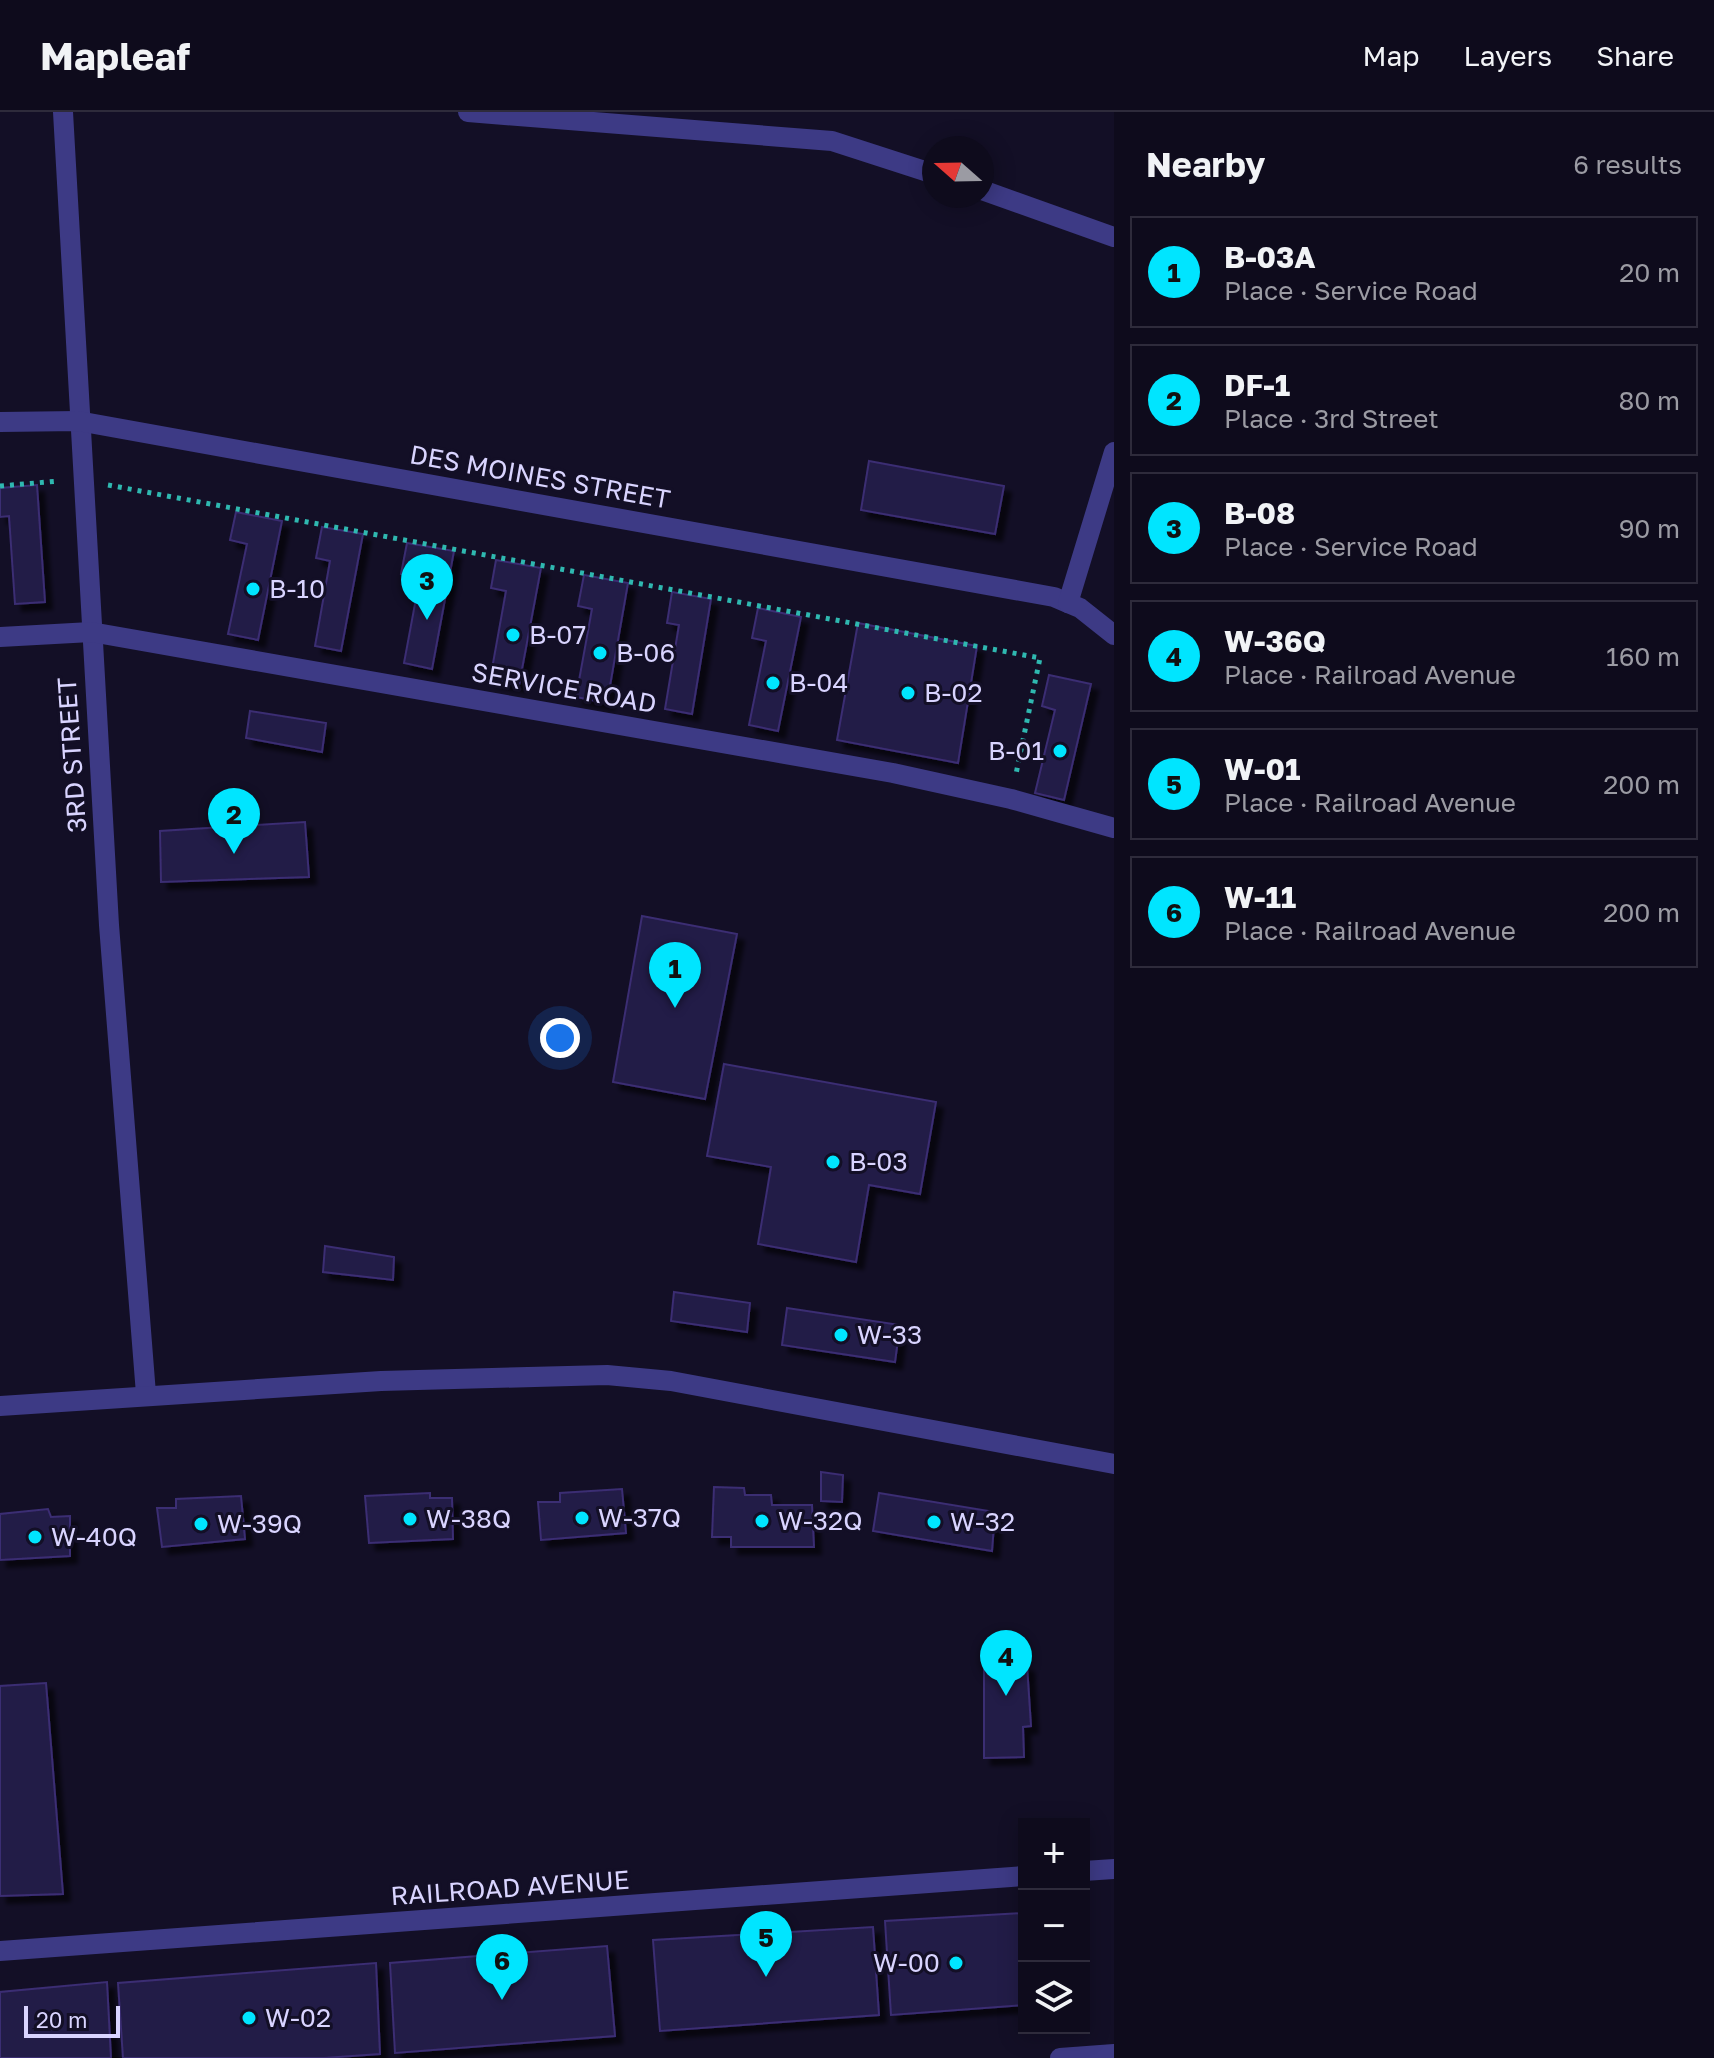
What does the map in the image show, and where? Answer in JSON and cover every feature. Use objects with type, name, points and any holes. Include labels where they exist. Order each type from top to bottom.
[{"type":"street","name":"3RD STREET","points":[[63,112],[81,480],[146,1394]]},
{"type":"street","points":[[468,112],[832,141],[922,170]]},
{"type":"street","points":[[994,194],[1114,237]]},
{"type":"street","name":"DES MOINES STREET","points":[[0,422],[78,421],[1054,597],[1080,608],[1114,635]]},
{"type":"street","points":[[1068,603],[1114,452]]},
{"type":"street","name":"SERVICE ROAD","points":[[0,637],[91,632],[893,773],[1011,799],[1114,828]]},
{"type":"street","points":[[0,1406],[146,1394],[381,1381],[607,1375],[671,1381],[1114,1464]]},
{"type":"street","points":[[1090,1871],[1114,1869]]},
{"type":"street","name":"RAILROAD AVENUE","points":[[0,1951],[1018,1876]]},
{"type":"street","points":[[1060,2058],[1114,2054]]},
{"type":"path","points":[[0,486],[81,480],[1040,658],[1011,799]]},
{"type":"building","points":[[869,461],[1004,486],[995,534],[861,510]]},
{"type":"building","points":[[37,485],[45,602],[15,604],[9,516],[0,517],[0,488]]},
{"type":"building","name":"B-10","points":[[236,512],[282,521],[258,640],[228,634],[247,544],[230,540]]},
{"type":"building","points":[[322,527],[363,534],[341,651],[315,646],[330,561],[316,558]]},
{"type":"building","points":[[407,543],[454,551],[432,669],[404,663],[420,577],[401,574]]},
{"type":"building","name":"B-07","points":[[496,560],[541,568],[519,685],[490,680],[506,591],[491,588]]},
{"type":"building","name":"B-06","points":[[584,575],[628,583],[607,703],[576,697],[592,609],[578,606]]},
{"type":"building","points":[[672,592],[711,599],[692,714],[665,709],[679,625],[667,623]]},
{"type":"building","name":"B-04","points":[[758,608],[801,617],[778,731],[749,725],[766,641],[752,638]]},
{"type":"building","name":"B-02","points":[[858,623],[977,646],[958,763],[837,740]]},
{"type":"building","name":"B-01","points":[[1049,675],[1091,684],[1064,800],[1035,793],[1055,710],[1042,706]]},
{"type":"building","points":[[250,711],[326,723],[322,752],[246,738]]},
{"type":"building","points":[[305,822],[309,877],[161,882],[160,831]]},
{"type":"building","points":[[642,916],[737,934],[705,1099],[613,1082]]},
{"type":"building","name":"B-03","points":[[724,1064],[936,1102],[920,1194],[869,1185],[856,1262],[758,1244],[771,1167],[707,1156]]},
{"type":"building","points":[[325,1246],[394,1257],[393,1280],[323,1272]]},
{"type":"building","points":[[674,1292],[750,1303],[747,1332],[671,1321]]},
{"type":"building","name":"W-33","points":[[787,1308],[900,1325],[895,1362],[782,1345]]},
{"type":"building","points":[[821,1472],[843,1475],[842,1502],[821,1501]]},
{"type":"building","name":"W-32Q","points":[[714,1487],[744,1488],[745,1495],[771,1495],[772,1505],[812,1505],[814,1547],[731,1547],[731,1537],[712,1537]]},
{"type":"building","name":"W-37Q","points":[[622,1489],[626,1533],[541,1540],[538,1502],[560,1502],[560,1493]]},
{"type":"building","name":"W-38Q","points":[[430,1493],[430,1498],[452,1498],[453,1539],[369,1543],[365,1496]]},
{"type":"building","name":"W-32","points":[[879,1493],[995,1512],[992,1551],[873,1531]]},
{"type":"building","name":"W-39Q","points":[[241,1496],[245,1539],[162,1547],[157,1508],[176,1508],[176,1499]]},
{"type":"building","name":"W-40Q","points":[[48,1509],[51,1517],[70,1516],[70,1556],[0,1560],[0,1514]]},
{"type":"building","points":[[984,1664],[1027,1665],[1031,1726],[1023,1727],[1024,1757],[984,1758]]},
{"type":"building","points":[[46,1683],[63,1894],[0,1896],[0,1686]]},
{"type":"building","name":"W-00","points":[[1018,1913],[1018,2005],[891,2015],[885,1921]]},
{"type":"building","points":[[873,1927],[879,2015],[660,2031],[653,1940]]},
{"type":"building","points":[[607,1946],[615,2036],[395,2053],[390,1963]]},
{"type":"building","name":"W-02","points":[[376,1963],[380,2054],[324,2058],[123,2058],[118,1983]]},
{"type":"building","points":[[107,1982],[111,2058],[0,2058],[0,1992]]},
{"type":"place","name":"B-10","points":[[253,589]]},
{"type":"place","name":"B-08","points":[[427,620]]},
{"type":"place","name":"B-07","points":[[513,635]]},
{"type":"place","name":"B-06","points":[[600,653]]},
{"type":"place","name":"B-04","points":[[773,683]]},
{"type":"place","name":"B-02","points":[[908,693]]},
{"type":"place","name":"B-01","points":[[1060,751]]},
{"type":"place","name":"DF-1","points":[[234,854]]},
{"type":"place","name":"B-03A","points":[[675,1008]]},
{"type":"place","name":"B-03","points":[[833,1162]]},
{"type":"place","name":"W-33","points":[[841,1335]]},
{"type":"place","name":"W-37Q","points":[[582,1518]]},
{"type":"place","name":"W-38Q","points":[[410,1519]]},
{"type":"place","name":"W-32Q","points":[[762,1521]]},
{"type":"place","name":"W-32","points":[[934,1522]]},
{"type":"place","name":"W-39Q","points":[[201,1524]]},
{"type":"place","name":"W-40Q","points":[[35,1537]]},
{"type":"place","name":"W-36Q","points":[[1006,1696]]},
{"type":"place","name":"W-00","points":[[956,1963]]},
{"type":"place","name":"W-01","points":[[766,1977]]},
{"type":"place","name":"W-11","points":[[502,2000]]},
{"type":"place","name":"W-02","points":[[249,2018]]}]
